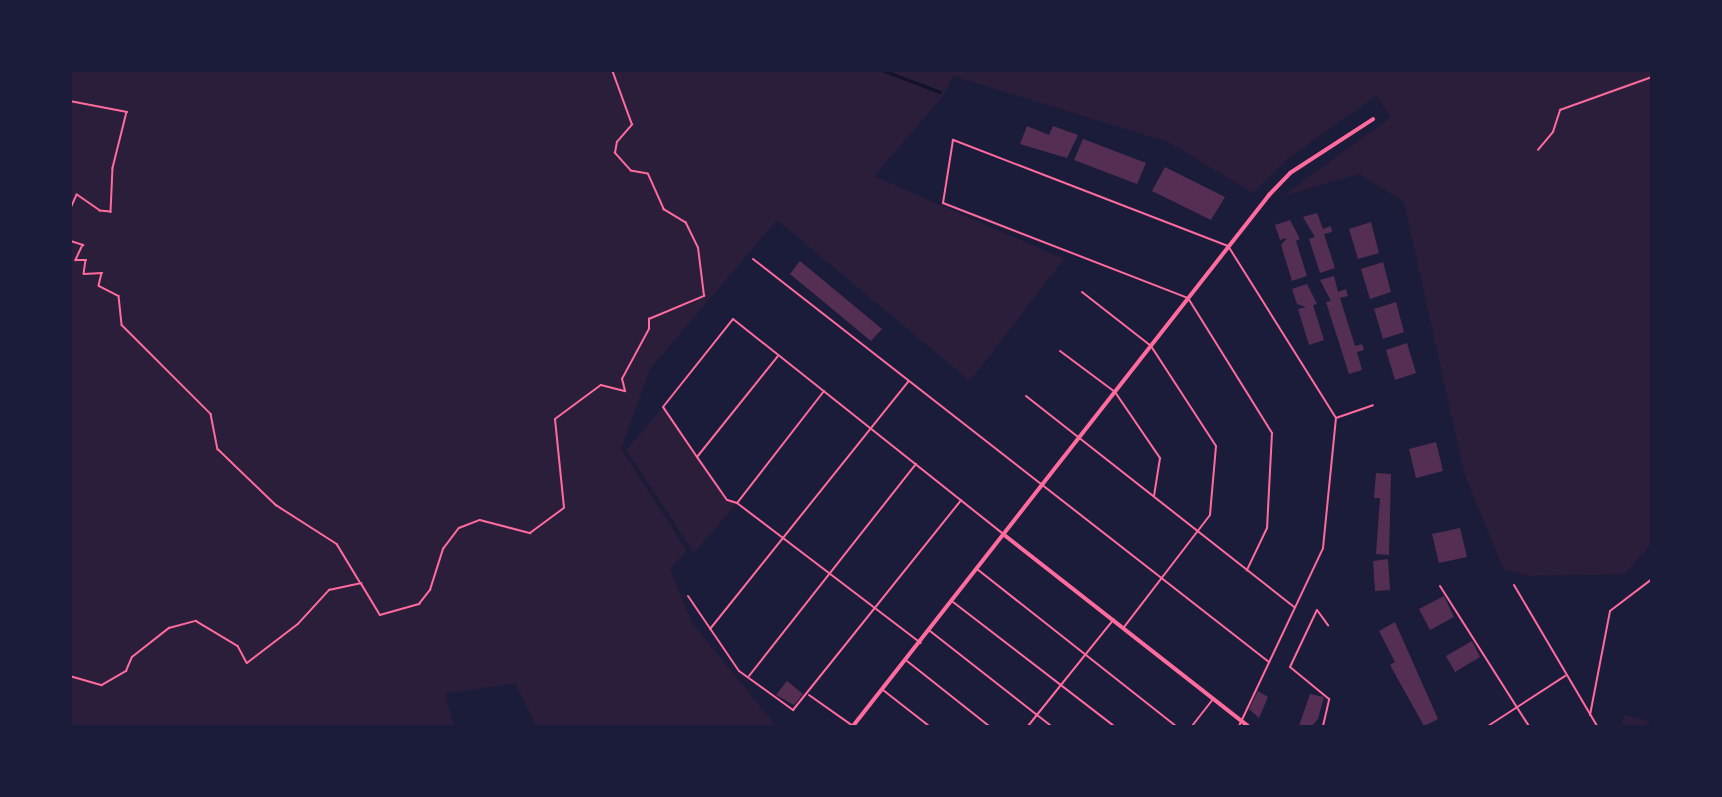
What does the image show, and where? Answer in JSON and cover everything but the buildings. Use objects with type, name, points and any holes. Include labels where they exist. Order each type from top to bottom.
[{"type":"street","points":[[853,726],[907,661],[1228,246],[1290,173],[1373,119]]},
{"type":"street","points":[[1004,534],[1248,726]]},
{"type":"lane","points":[[1239,726],[1323,548],[1336,418],[1228,246],[953,141],[943,204],[1188,298],[1272,433],[1267,528],[1247,570]]},
{"type":"lane","points":[[753,259],[1269,662]]},
{"type":"lane","points":[[1082,292],[1151,346],[1216,446],[1210,515],[1124,627]]},
{"type":"lane","points":[[921,643],[784,537],[737,503],[727,500],[663,407],[733,319],[1004,534]]},
{"type":"lane","points":[[1060,351],[1114,392],[1160,458],[1154,496]]},
{"type":"lane","points":[[697,457],[778,355]]},
{"type":"lane","points":[[710,630],[909,381]]},
{"type":"lane","points":[[737,503],[824,391]]},
{"type":"lane","points":[[1026,396],[1295,608]]},
{"type":"lane","points":[[1336,418],[1373,405]]},
{"type":"lane","points":[[749,676],[916,464]]},
{"type":"lane","points":[[688,596],[710,630],[749,676],[793,711],[876,610],[961,500]]},
{"type":"lane","points":[[976,569],[1176,726]]},
{"type":"lane","points":[[1590,715],[1610,611],[1652,579]]},
{"type":"lane","points":[[1514,585],[1565,676],[1597,726]]},
{"type":"lane","points":[[1440,586],[1529,726]]},
{"type":"lane","points":[[952,602],[1114,726]]},
{"type":"lane","points":[[1323,726],[1329,699],[1290,667],[1317,610],[1328,625]]},
{"type":"lane","points":[[1028,726],[1114,619]]},
{"type":"lane","points":[[930,631],[1051,726]]},
{"type":"lane","points":[[907,661],[989,726]]},
{"type":"lane","points":[[1488,726],[1565,676]]},
{"type":"lane","points":[[883,690],[929,726]]},
{"type":"lane","points":[[808,695],[853,726]]},
{"type":"lane","points":[[1192,726],[1214,698]]},
{"type":"path","points":[[70,221],[71,241],[83,245],[75,260],[86,260],[84,274],[102,273],[99,286],[118,297],[122,325],[211,414],[218,449],[276,505],[337,544],[380,615],[419,604],[430,590],[443,549],[459,528],[480,520],[530,533],[564,508],[555,419],[601,385],[625,391],[622,379],[649,328],[649,319],[704,296],[698,248],[686,223],[664,210],[648,174],[631,171],[615,153],[621,135],[632,124],[612,70]]},
{"type":"path","points":[[1538,150],[1553,132],[1560,110],[1652,77]]},
{"type":"path","points":[[70,101],[127,112],[113,168],[111,212],[77,195],[70,211]]},
{"type":"path","points":[[70,676],[102,685],[126,671],[132,657],[169,628],[196,621],[238,646],[247,663],[298,624],[315,600],[361,583]]},
{"type":"shaded area","points":[[70,71],[1651,71],[1651,544],[1625,574],[1529,576],[1504,570],[1465,476],[1404,202],[1359,174],[1283,196],[1391,117],[1376,96],[1287,159],[1253,193],[1168,142],[953,76],[944,95],[874,176],[1064,259],[970,381],[777,220],[650,369],[621,449],[687,551],[670,569],[692,623],[776,726],[536,726],[515,683],[445,694],[454,726],[71,726]]},
{"type":"shaded area","points":[[663,407],[727,500],[737,503],[694,553],[626,450]]},
{"type":"shaded area","points":[[1624,715],[1649,721],[1648,726],[1621,726]]},
{"type":"waterway","points":[[882,70],[940,92]]}]
